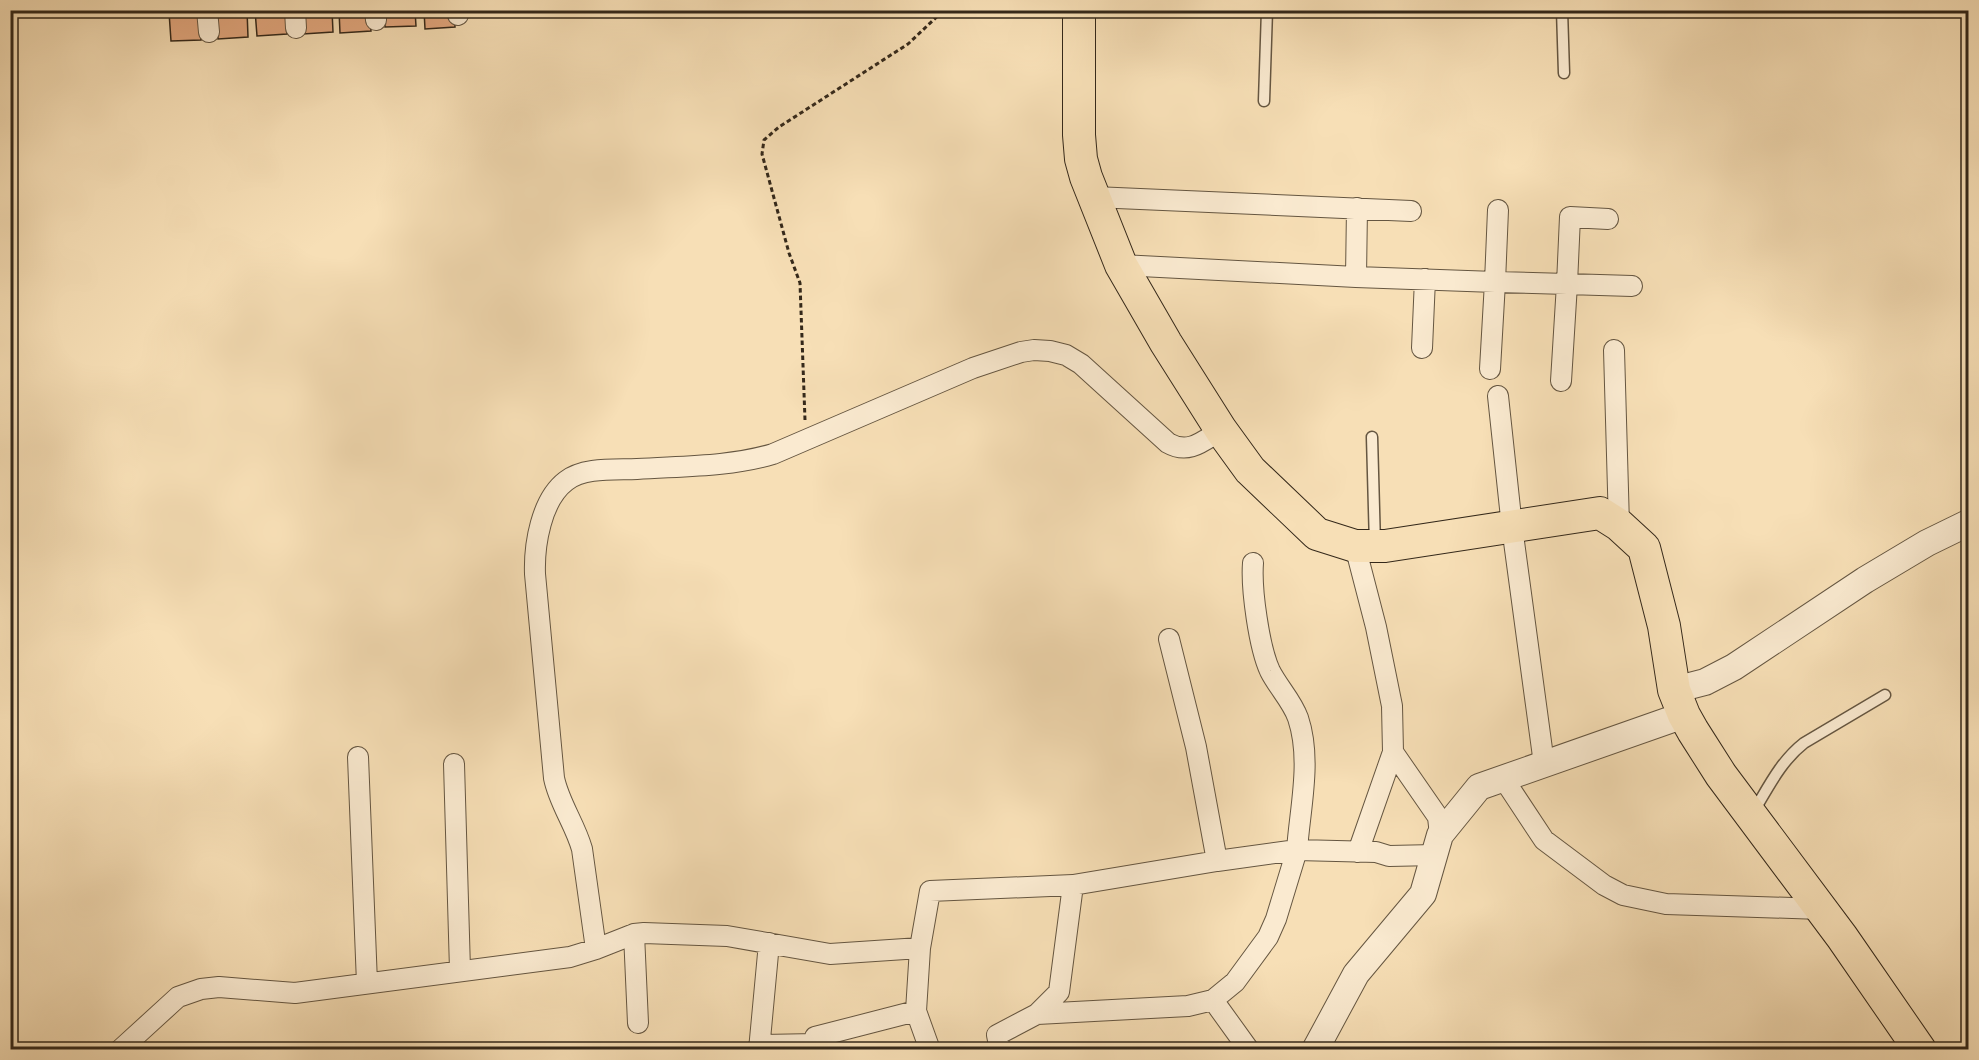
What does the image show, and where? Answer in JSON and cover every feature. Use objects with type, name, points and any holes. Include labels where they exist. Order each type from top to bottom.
[{"type":"main road","points":[[1071,10],[1079,49]]},
{"type":"main road","points":[[1078,10],[1079,135],[1082,159],[1094,197],[1121,265],[1166,343],[1221,430],[1250,470],[1317,534],[1365,546],[1384,546],[1600,513],[1619,525],[1644,548],[1684,712],[1721,775],[1821,909],[1920,1050]]},
{"type":"street","points":[[207,10],[209,32]]},
{"type":"street","points":[[1094,197],[1411,211]]},
{"type":"street","points":[[1356,277],[1357,208]]},
{"type":"street","points":[[1490,369],[1498,210]]},
{"type":"street","points":[[1561,381],[1570,217],[1608,219]]},
{"type":"street","points":[[1121,265],[1356,277],[1632,286]]},
{"type":"street","points":[[1422,348],[1425,279]]},
{"type":"street","points":[[596,950],[582,849],[578,835],[557,791],[535,574],[539,528],[557,489],[567,480],[592,471],[745,461],[773,454],[973,368],[1034,350],[1066,354],[1081,364],[1176,448],[1194,447],[1221,430]]},
{"type":"street","points":[[1614,350],[1619,525]]},
{"type":"street","points":[[1498,396],[1512,526],[1544,764]]},
{"type":"street","points":[[930,1050],[916,1011],[920,948],[930,891],[1073,885],[1297,850],[1376,852],[1389,856],[1437,845],[1479,787],[1684,712],[1705,682],[1734,667],[1865,580],[1927,543],[1968,523]]},
{"type":"street","points":[[1358,852],[1393,752],[1392,706],[1376,627],[1365,546]]},
{"type":"street","points":[[1037,1014],[1188,1006],[1213,1000],[1235,982],[1268,937],[1276,919],[1297,850],[1305,758],[1298,718],[1270,669],[1261,639],[1252,577],[1253,563]]},
{"type":"street","points":[[1169,639],[1196,747],[1217,861]]},
{"type":"street","points":[[1315,1050],[1356,974],[1423,894],[1437,845],[1438,817],[1393,752]]},
{"type":"street","points":[[358,757],[367,983]]},
{"type":"street","points":[[454,764],[460,970]]},
{"type":"street","points":[[1503,778],[1544,840],[1604,885],[1623,895],[1666,904],[1821,909]]},
{"type":"street","points":[[1000,1050],[997,1035],[1037,1014],[1059,992],[1073,885]]},
{"type":"street","points":[[634,934],[638,1023]]},
{"type":"street","points":[[120,1050],[172,1002],[190,992],[219,987],[295,993],[570,957],[596,950],[634,934],[727,936],[830,954],[920,948]]},
{"type":"street","points":[[769,944],[759,1047],[815,1040],[916,1011]]},
{"type":"street","points":[[1213,1000],[1249,1050]]},
{"type":"lane","points":[[1264,101],[1267,10]]},
{"type":"lane","points":[[1562,10],[1564,73]]},
{"type":"lane","points":[[1365,546],[1372,437]]},
{"type":"lane","points":[[1751,815],[1783,764],[1794,751],[1885,695]]},
{"type":"path","points":[[805,440],[800,283],[762,154],[764,140],[908,44],[944,10]]},
{"type":"building","points":[[200,10],[201,40],[171,41],[169,12]]},
{"type":"building","points":[[216,10],[247,10],[248,37],[218,39]]},
{"type":"building","points":[[255,10],[286,10],[287,34],[257,36]]},
{"type":"building","points":[[301,10],[332,10],[333,32],[303,34]]},
{"type":"building","points":[[339,10],[369,10],[371,31],[340,33]]},
{"type":"building","points":[[384,10],[415,10],[416,26],[385,27]]},
{"type":"building","points":[[424,10],[454,10],[455,27],[425,29]]}]
